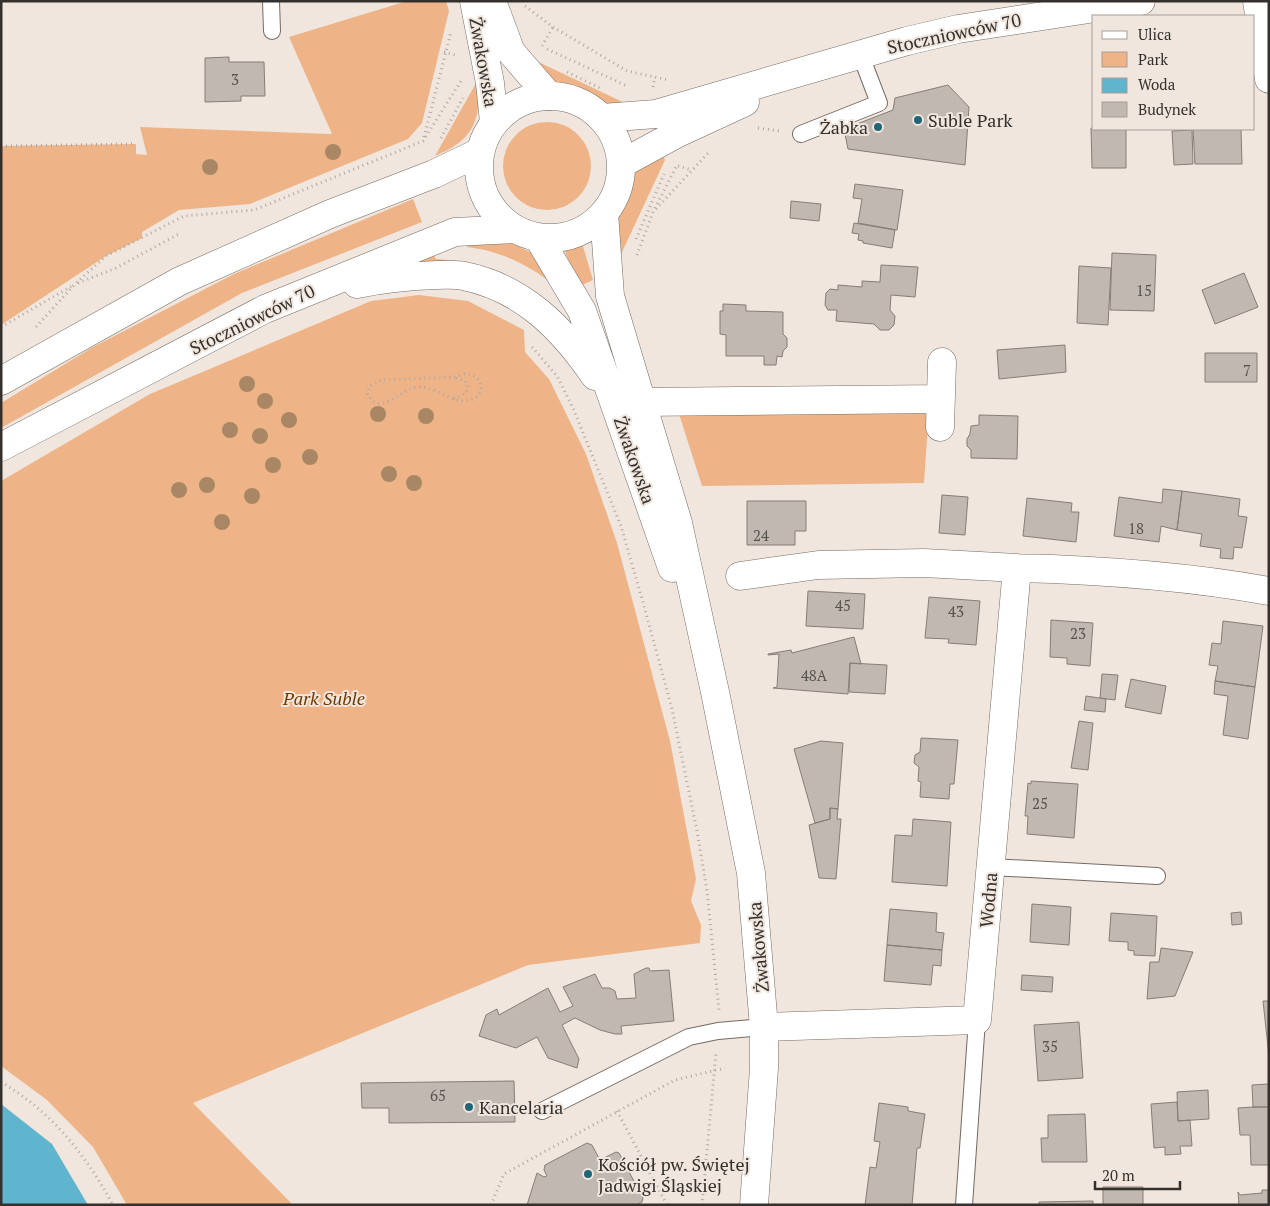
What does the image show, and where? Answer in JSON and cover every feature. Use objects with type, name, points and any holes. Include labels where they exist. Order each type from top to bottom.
[{"type":"street","name":"Żwakowska","points":[[474,1],[490,83],[494,122]]},
{"type":"street","name":"Żwakowska","points":[[492,1],[511,52],[549,96]]},
{"type":"street","name":"Stoczniowców 70","points":[[602,118],[656,114],[958,28],[1141,1]]},
{"type":"street","points":[[1257,1],[1269,79]]},
{"type":"street","name":"Stoczniowców 70","points":[[621,164],[665,140],[829,65]]},
{"type":"street","points":[[549,96],[568,98],[586,106],[602,118],[618,147],[621,164],[617,190],[604,213],[590,226],[574,234],[556,238],[526,233],[497,215],[485,196],[479,175],[480,152],[494,122],[516,105],[528,99],[549,96]]},
{"type":"street","points":[[1,381],[180,281],[330,214],[434,174],[480,152]]},
{"type":"street","name":"Żwakowska","points":[[604,213],[610,296],[640,402],[678,523],[715,692],[751,873],[764,1026],[764,1068],[754,1205]]},
{"type":"street","name":"Stoczniowców 70","points":[[1,447],[293,296],[455,232],[526,233]]},
{"type":"street","name":"Żwakowska","points":[[526,233],[582,311],[715,692]]},
{"type":"street","points":[[293,296],[399,276],[462,275],[491,284],[520,298],[541,313],[573,344],[598,381],[628,439]]},
{"type":"street","points":[[940,427],[942,362]]},
{"type":"street","name":"Żwakowska","points":[[640,402],[940,398]]},
{"type":"street","points":[[740,576],[818,565],[924,563],[1098,572],[1234,585],[1269,591]]},
{"type":"street","name":"Wodna","points":[[977,1020],[1017,568]]},
{"type":"street","points":[[764,1026],[977,1020]]},
{"type":"lane","points":[[271,1],[272,31]]},
{"type":"lane","points":[[801,134],[879,103],[861,56]]},
{"type":"lane","points":[[991,867],[1156,876]]},
{"type":"lane","points":[[964,1205],[977,1020]]},
{"type":"lane","points":[[542,1111],[689,1037],[718,1031],[764,1026]]},
{"type":"path","points":[[519,1],[553,27],[627,71],[655,77]]},
{"type":"path","points":[[553,27],[542,46],[629,87]]},
{"type":"path","points":[[423,141],[444,52]]},
{"type":"path","points":[[31,333],[76,284],[106,256],[184,216],[254,210],[423,141],[464,76]]},
{"type":"path","points":[[635,242],[670,156],[665,140]]},
{"type":"path","points":[[1,146],[136,144]]},
{"type":"path","points":[[642,224],[717,144]]},
{"type":"path","points":[[1,327],[76,284],[116,268],[179,234]]},
{"type":"path","points":[[541,313],[532,323],[529,338],[534,350],[557,376],[573,408],[603,478],[624,534],[672,709],[697,831],[707,891],[719,998],[715,1070],[702,1205]]},
{"type":"path","points":[[464,374],[473,375],[480,380],[479,396],[472,401],[453,399],[440,392],[421,387],[412,387],[391,402],[384,403],[370,400],[367,393],[370,386],[381,380],[455,377],[464,374]]},
{"type":"path","points":[[453,399],[466,393],[468,386],[465,381],[455,377]]},
{"type":"path","points":[[491,1205],[504,1174],[675,1080],[724,1068]]},
{"type":"path","points":[[1,1082],[22,1094],[50,1117],[100,1181],[113,1205]]},
{"type":"path","points":[[617,1111],[667,1205]]},
{"type":"green space","points":[[407,1],[446,1],[449,11],[422,123],[408,139],[250,204],[179,210],[142,232],[142,238],[106,256],[1,325],[1,146],[136,144],[136,154],[147,155],[140,127],[332,134],[289,37]]},
{"type":"green space","points":[[528,57],[629,105],[613,108],[578,88],[553,81]]},
{"type":"green space","points":[[480,76],[477,115],[468,134],[460,142],[435,156]]},
{"type":"green space","points":[[547,122],[564,125],[578,135],[588,149],[591,166],[588,183],[578,197],[564,207],[547,210],[530,207],[516,197],[506,183],[503,166],[506,149],[516,135],[530,125]]},
{"type":"green space","points":[[662,151],[665,160],[616,265],[616,213],[623,202],[630,176],[633,170]]},
{"type":"green space","points":[[413,199],[422,222],[242,293],[1,428],[1,403],[93,347],[234,274]]},
{"type":"green space","points":[[468,239],[504,239],[536,255],[562,292],[541,275],[518,262],[493,252],[467,247]]},
{"type":"green space","points":[[582,243],[593,280],[580,286],[564,250]]},
{"type":"green space","points":[[431,249],[436,259],[480,265],[505,274],[543,297],[544,302],[402,263]]},
{"type":"green space","name":"Park Suble","points":[[419,295],[468,301],[524,330],[525,352],[549,379],[586,454],[617,543],[670,741],[696,879],[691,901],[701,925],[700,943],[528,965],[193,1103],[293,1205],[127,1205],[93,1147],[47,1100],[1,1066],[1,481],[150,394],[371,301]]},
{"type":"green space","points":[[929,410],[924,483],[702,486],[679,414]]},
{"type":"water","points":[[1,1104],[52,1144],[88,1205],[1,1205]]},
{"type":"building","points":[[229,57],[229,62],[264,62],[265,96],[241,96],[241,101],[205,102],[205,58]]},
{"type":"building","name":"Suble Park","points":[[948,85],[969,107],[965,165],[848,149],[844,129],[893,110],[895,98]]},
{"type":"building","points":[[1091,128],[1092,130],[1126,130],[1126,168],[1092,168]]},
{"type":"building","points":[[1192,130],[1193,164],[1174,165],[1172,131]]},
{"type":"building","points":[[1193,130],[1241,130],[1242,164],[1195,164]]},
{"type":"building","points":[[855,184],[903,190],[897,230],[858,223],[862,199],[853,198]]},
{"type":"building","points":[[791,201],[821,204],[819,221],[790,218]]},
{"type":"building","points":[[854,223],[895,230],[892,248],[863,243],[863,241],[858,240],[859,234],[852,233]]},
{"type":"building","points":[[1112,253],[1156,255],[1154,311],[1110,310]]},
{"type":"building","points":[[881,265],[918,267],[915,297],[891,295],[890,310],[895,316],[894,325],[889,330],[880,330],[874,324],[836,321],[837,310],[828,310],[825,305],[826,293],[830,289],[838,290],[838,285],[862,287],[862,281],[880,282]]},
{"type":"building","points":[[1079,266],[1111,268],[1108,325],[1077,323]]},
{"type":"building","points":[[1244,273],[1258,307],[1215,324],[1202,290]]},
{"type":"building","points":[[723,304],[746,305],[746,311],[783,312],[783,334],[787,338],[787,347],[783,351],[782,357],[777,356],[776,365],[764,365],[764,356],[726,356],[726,335],[720,334],[720,311],[723,311]]},
{"type":"building","points":[[1065,345],[1066,372],[999,379],[997,350]]},
{"type":"building","points":[[1205,353],[1257,353],[1257,382],[1205,382]]},
{"type":"building","points":[[979,415],[1018,416],[1017,459],[971,458],[971,450],[967,446],[967,439],[971,426],[979,425]]},
{"type":"building","points":[[1163,489],[1182,491],[1177,530],[1161,526],[1159,542],[1114,536],[1119,497],[1162,503]]},
{"type":"building","points":[[1182,491],[1240,499],[1238,516],[1247,517],[1242,548],[1234,547],[1233,559],[1220,558],[1221,549],[1200,546],[1202,534],[1177,530]]},
{"type":"building","points":[[942,495],[968,497],[965,535],[939,533]]},
{"type":"building","points":[[1027,498],[1072,503],[1071,512],[1079,512],[1076,542],[1023,536]]},
{"type":"building","points":[[747,501],[806,501],[806,531],[795,531],[795,545],[747,545]]},
{"type":"building","points":[[808,591],[865,594],[863,629],[806,626]]},
{"type":"building","points":[[929,597],[980,601],[976,645],[948,643],[949,639],[925,638]]},
{"type":"building","points":[[1051,620],[1093,623],[1090,666],[1067,664],[1067,658],[1050,657]]},
{"type":"building","points":[[1223,621],[1263,626],[1255,687],[1215,681],[1218,666],[1209,665],[1212,643],[1221,644]]},
{"type":"building","points":[[854,637],[861,664],[850,663],[848,694],[773,688],[777,687],[779,654],[768,654],[791,650],[792,653]]},
{"type":"building","points":[[850,663],[887,665],[885,694],[849,692]]},
{"type":"building","points":[[1102,674],[1118,675],[1115,700],[1100,698]]},
{"type":"building","points":[[1131,679],[1166,686],[1161,714],[1125,707]]},
{"type":"building","points":[[1215,681],[1255,687],[1248,739],[1223,735],[1228,696],[1214,694]]},
{"type":"building","points":[[1086,696],[1106,699],[1105,712],[1084,710]]},
{"type":"building","points":[[1079,721],[1093,723],[1088,770],[1071,768]]},
{"type":"building","points":[[921,738],[958,740],[954,784],[950,784],[949,799],[920,797],[919,767],[914,763],[915,755],[920,752]]},
{"type":"building","points":[[821,741],[843,743],[838,809],[830,808],[830,819],[815,823],[794,749]]},
{"type":"building","points":[[1031,781],[1078,784],[1074,838],[1027,834],[1028,816],[1025,816],[1028,783],[1031,784]]},
{"type":"building","points":[[830,808],[838,809],[837,819],[841,819],[836,879],[819,878],[809,825],[830,819]]},
{"type":"building","points":[[913,819],[951,822],[947,886],[892,882],[895,835],[912,836]]},
{"type":"building","points":[[1032,904],[1071,907],[1069,945],[1030,942]]},
{"type":"building","points":[[890,909],[937,913],[936,932],[944,933],[942,950],[887,945]]},
{"type":"building","points":[[1241,912],[1242,924],[1232,925],[1231,913]]},
{"type":"building","points":[[1111,913],[1157,916],[1155,956],[1134,955],[1134,951],[1128,950],[1128,942],[1109,941]]},
{"type":"building","points":[[887,945],[942,950],[941,966],[933,965],[931,985],[884,981]]},
{"type":"building","points":[[1161,948],[1193,952],[1175,996],[1147,999],[1150,962],[1159,962]]},
{"type":"building","points":[[649,968],[650,971],[669,970],[674,1021],[621,1026],[622,1034],[615,1034],[600,1030],[575,1018],[562,1025],[579,1059],[577,1068],[548,1058],[537,1037],[516,1048],[479,1036],[486,1015],[497,1009],[499,1015],[548,988],[560,1012],[573,1006],[563,987],[595,974],[602,988],[610,988],[615,991],[617,999],[636,998],[634,974]]},
{"type":"building","points":[[1022,975],[1053,977],[1052,992],[1021,990]]},
{"type":"building","points":[[1263,1001],[1269,1001],[1269,1056]]},
{"type":"building","points":[[1079,1022],[1083,1078],[1038,1081],[1034,1025]]},
{"type":"building","points":[[514,1081],[515,1122],[389,1123],[389,1108],[362,1108],[361,1083]]},
{"type":"building","points":[[1269,1084],[1269,1107],[1253,1107],[1252,1085]]},
{"type":"building","points":[[1208,1090],[1209,1119],[1178,1121],[1177,1092]]},
{"type":"building","points":[[1177,1102],[1178,1121],[1190,1120],[1192,1146],[1180,1146],[1181,1154],[1165,1155],[1165,1147],[1154,1148],[1151,1104]]},
{"type":"building","points":[[879,1103],[908,1107],[908,1111],[925,1114],[920,1148],[917,1148],[912,1205],[865,1205],[870,1167],[876,1168],[880,1142],[874,1141]]},
{"type":"building","points":[[1269,1107],[1269,1165],[1251,1165],[1250,1135],[1240,1135],[1238,1108]]},
{"type":"building","points":[[1085,1114],[1087,1162],[1042,1162],[1041,1138],[1048,1138],[1048,1115]]},
{"type":"building","name":"Kościół pw. Świętej Jadwigi Śląskiej","points":[[587,1143],[592,1145],[600,1160],[616,1152],[619,1153],[643,1198],[642,1202],[636,1205],[527,1205],[537,1173],[544,1177],[547,1176],[544,1170],[545,1165]]},
{"type":"building","points":[[1103,1187],[1143,1187],[1143,1205],[1103,1205]]},
{"type":"building","points":[[1262,1190],[1269,1190],[1269,1205],[1239,1205],[1238,1192],[1240,1195],[1262,1193]]},
{"type":"building","points":[[1093,1201],[1093,1205],[1039,1205],[1039,1202]]},
{"type":"place","name":"Suble Park","points":[[918,120]]},
{"type":"place","name":"Żabka","points":[[878,127]]},
{"type":"place","name":"Kancelaria","points":[[469,1107]]},
{"type":"place","name":"Kościół pw. Świętej Jadwigi Śląskiej","points":[[588,1174]]}]
